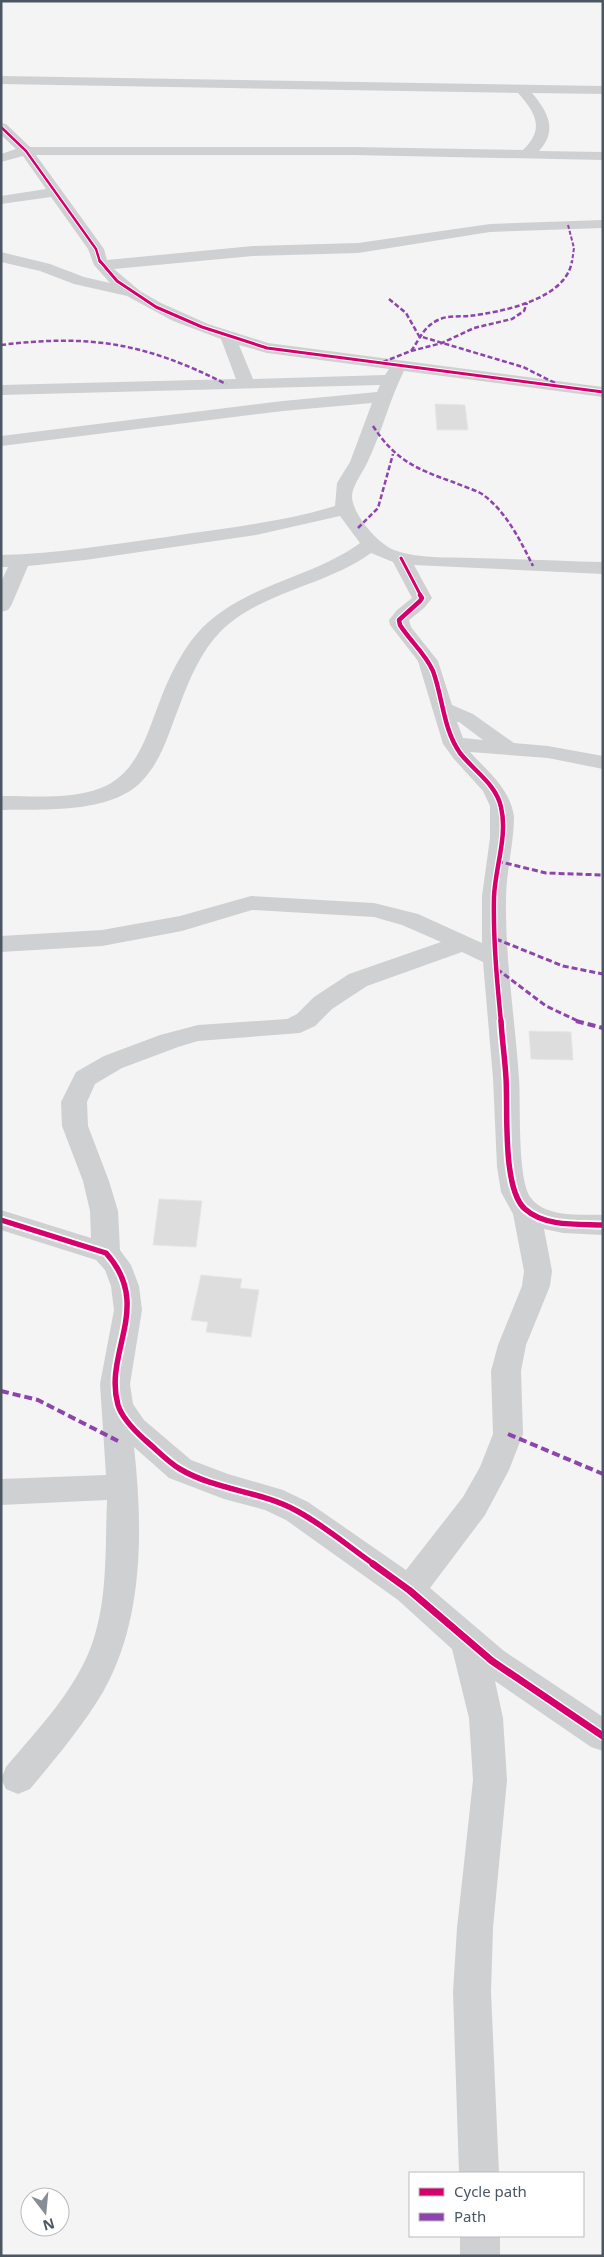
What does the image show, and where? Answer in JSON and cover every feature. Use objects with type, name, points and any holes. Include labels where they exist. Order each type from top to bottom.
[{"type":"street","points":[[142,68],[180,84]]},
{"type":"street","points":[[1,80],[603,90]]},
{"type":"street","points":[[521,88],[540,111],[544,133],[539,144],[527,154]]},
{"type":"street","points":[[1,127],[26,151],[96,248],[102,265],[116,280],[171,314],[228,337],[267,348],[396,372],[603,392]]},
{"type":"street","points":[[1,158],[26,151],[352,151],[603,156]]},
{"type":"street","points":[[1,200],[54,192]]},
{"type":"street","points":[[102,265],[254,251],[358,248],[490,228],[603,224]]},
{"type":"street","points":[[1,257],[45,267],[79,281],[137,294]]},
{"type":"street","points":[[228,337],[246,383]]},
{"type":"street","points":[[1,390],[226,384],[396,372]]},
{"type":"street","points":[[396,372],[383,396],[359,462],[346,483],[343,496],[344,510],[371,544],[385,553],[402,558],[433,562],[603,568]]},
{"type":"street","points":[[172,421],[193,400],[226,384]]},
{"type":"street","points":[[1,441],[69,435],[319,401],[383,396]]},
{"type":"street","points":[[1,606],[11,561],[98,552],[242,532],[305,521],[344,510]]},
{"type":"street","points":[[1,803],[74,802],[109,793],[132,779],[146,762],[157,737],[168,702],[184,671],[207,635],[220,622],[262,598],[312,579],[355,558],[371,544]]},
{"type":"street","points":[[402,558],[422,598],[417,606],[404,613],[399,620],[400,625],[428,660],[436,682],[441,708],[454,744],[462,757],[496,792],[501,807],[503,830],[497,861],[494,895],[512,1181],[517,1198],[526,1210],[538,1271],[536,1286],[512,1346],[506,1371],[508,1434],[494,1470],[474,1506],[410,1590]]},
{"type":"street","points":[[441,708],[466,718],[509,748]]},
{"type":"street","points":[[454,744],[566,755],[603,763]]},
{"type":"street","points":[[1,944],[102,938],[182,924],[251,903],[374,910],[410,919],[497,959]]},
{"type":"street","points":[[106,1253],[104,1211],[96,1181],[75,1126],[74,1102],[85,1078],[113,1062],[169,1041],[198,1033],[290,1028],[306,1020],[323,1004],[358,980],[465,944]]},
{"type":"street","points":[[526,1210],[545,1219],[603,1225]]},
{"type":"street","points":[[1,1220],[106,1253],[116,1265],[125,1286],[128,1310],[115,1384],[123,1486],[121,1560],[109,1642],[78,1704],[18,1778]]},
{"type":"street","points":[[118,1406],[134,1429],[180,1469],[224,1486],[272,1499],[297,1511],[410,1590],[466,1641],[603,1736]]},
{"type":"street","points":[[1,1492],[94,1490],[123,1486]]},
{"type":"street","points":[[466,1641],[477,1676],[486,1718],[490,1780],[475,1928],[472,1992],[479,2172]]},
{"type":"street","points":[[480,2237],[480,2256]]},
{"type":"building","points":[[435,404],[465,405],[468,430],[437,430]]},
{"type":"building","points":[[529,1031],[571,1032],[573,1060],[531,1059]]},
{"type":"building","points":[[159,1199],[202,1201],[196,1247],[153,1245]]},
{"type":"building","points":[[201,1275],[242,1279],[240,1288],[259,1290],[251,1337],[206,1332],[208,1322],[191,1320]]},
{"type":"marked path","points":[[383,362],[411,351],[418,337],[438,320],[489,313],[529,302],[547,293],[562,282],[571,267],[574,248],[568,225]]},
{"type":"marked path","points":[[389,299],[406,313],[419,336],[523,367],[555,383]]},
{"type":"marked path","points":[[411,351],[442,343],[474,328],[512,319],[524,311],[527,303]]},
{"type":"marked path","points":[[1,345],[63,340],[90,340],[117,344],[144,349],[170,358],[226,384]]},
{"type":"marked path","points":[[373,426],[388,448],[405,462],[424,472],[473,490],[490,501],[512,527],[533,566]]},
{"type":"marked path","points":[[358,528],[378,508],[393,454]]},
{"type":"marked path","points":[[497,861],[546,873],[603,875]]},
{"type":"marked path","points":[[496,939],[563,966],[603,974]]},
{"type":"marked path","points":[[497,969],[546,1006],[572,1019],[603,1028]]},
{"type":"marked path","points":[[1,1391],[38,1400],[118,1441]]},
{"type":"marked path","points":[[508,1434],[603,1474]]},
{"type":"cycle path","points":[[1,127],[26,151],[96,249],[102,264],[117,281],[156,307],[179,318],[267,348],[603,392]]},
{"type":"cycle path","points":[[401,558],[422,598],[401,617],[399,620],[400,625],[422,651],[433,671],[447,726],[456,747],[467,762],[493,789],[501,806],[503,827],[494,896],[494,941],[506,1078],[509,1154],[514,1192],[526,1210],[543,1219],[563,1223],[603,1225]]},
{"type":"cycle path","points":[[1,1220],[106,1253],[117,1265],[125,1286],[128,1310],[115,1384],[118,1406],[133,1429],[180,1469],[224,1486],[272,1499],[297,1511],[324,1528],[409,1590],[466,1641],[492,1661],[603,1736]]}]
